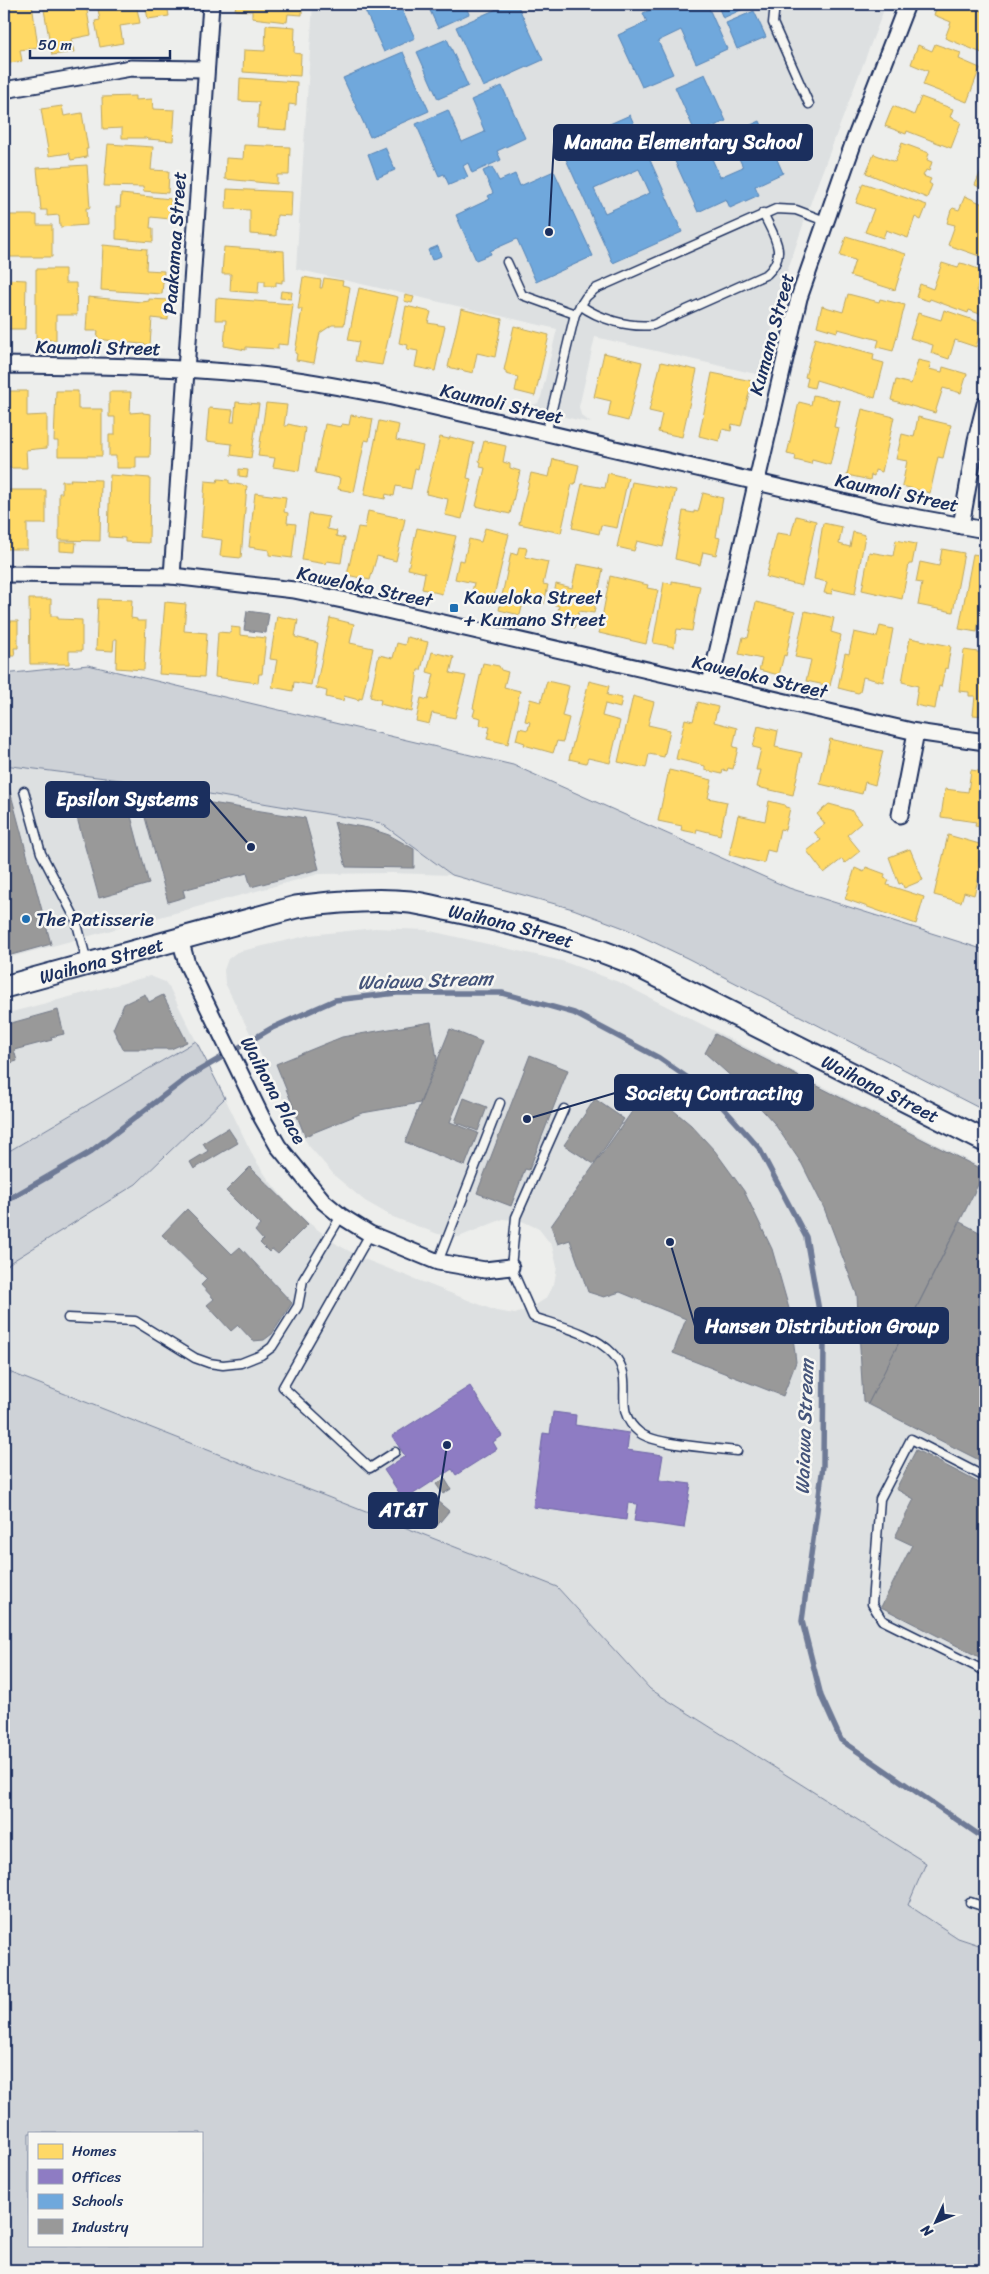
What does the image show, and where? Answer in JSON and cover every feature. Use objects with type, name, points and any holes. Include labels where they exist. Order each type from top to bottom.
[{"type":"street","name":"Paakamaa Street","points":[[172,576],[210,4]]},
{"type":"street","name":"Kumano Street","points":[[710,684],[799,298],[825,221],[904,5]]},
{"type":"street","points":[[4,90],[131,68],[206,69]]},
{"type":"street","name":"Kaumoli Street","points":[[4,365],[186,369],[241,373],[313,382],[388,396],[881,511],[985,530]]},
{"type":"street","points":[[960,526],[976,440],[985,404]]},
{"type":"street","name":"Kaweloka Street","points":[[4,574],[172,576],[294,590],[916,732],[985,742]]},
{"type":"street","points":[[900,815],[916,732]]},
{"type":"street","name":"Waihona Street","points":[[4,987],[296,907],[330,902],[410,902],[495,919],[581,943],[630,962],[985,1142]]},
{"type":"street","name":"Waihona Place","points":[[180,939],[187,964],[278,1146],[324,1202],[341,1216],[370,1234],[438,1262],[485,1270],[511,1267]]},
{"type":"lane","points":[[775,4],[773,23],[809,104]]},
{"type":"lane","points":[[546,434],[575,314],[580,305],[595,289],[763,214],[776,210],[796,210],[825,221]]},
{"type":"lane","points":[[580,305],[594,315],[642,327],[653,325],[767,274],[774,267],[779,256],[778,244],[763,214]]},
{"type":"lane","points":[[507,262],[522,295],[575,314]]},
{"type":"lane","points":[[24,791],[41,853],[76,920],[88,964]]},
{"type":"lane","points":[[438,1262],[500,1103]]},
{"type":"lane","points":[[564,1109],[516,1217],[511,1267],[534,1317],[589,1337],[603,1345],[614,1355],[623,1370],[625,1387],[623,1410],[630,1423],[642,1434],[657,1440],[738,1451]]},
{"type":"lane","points":[[68,1318],[135,1321],[195,1358],[223,1365],[241,1363],[261,1355],[272,1347],[298,1306],[302,1280],[341,1216]]},
{"type":"lane","points":[[370,1234],[283,1387],[370,1468],[395,1452]]},
{"type":"lane","points":[[985,1477],[911,1439],[880,1499],[872,1604],[882,1620],[985,1671]]},
{"type":"lane","points":[[970,1902],[985,1907]]},
{"type":"shaded area","points":[[313,4],[886,4],[813,196],[787,272],[760,375],[595,337],[579,407],[581,415],[591,423],[525,408],[538,403],[541,397],[557,329],[296,269]]},
{"type":"shaded area","points":[[88,665],[513,765],[789,888],[985,950],[985,1111],[687,958],[624,928],[573,909],[452,875],[381,823],[144,783],[4,765],[4,674]]},
{"type":"shaded area","points":[[4,765],[144,783],[381,823],[452,875],[391,873],[319,874],[4,959]]},
{"type":"shaded area","points":[[375,928],[426,930],[562,961],[621,983],[985,1169],[985,1947],[958,1938],[908,1905],[926,1863],[650,1689],[557,1587],[4,1370],[4,1269],[11,1262],[136,1184],[225,1098],[254,1158],[268,1179],[285,1200],[309,1223],[338,1245],[364,1259],[496,1311],[515,1314],[531,1308],[545,1299],[554,1284],[557,1267],[552,1246],[539,1229],[522,1221],[503,1219],[459,1237],[438,1234],[393,1217],[365,1201],[336,1177],[309,1146],[294,1122],[225,983],[224,970],[228,959],[237,952],[310,935]]},
{"type":"shaded area","points":[[150,976],[165,982],[170,989],[196,1041],[4,1154],[4,1014]]},
{"type":"shaded area","points":[[196,1041],[225,1098],[136,1184],[11,1262],[4,1269],[4,1154]]},
{"type":"shaded area","points":[[4,1370],[557,1587],[650,1689],[926,1863],[908,1905],[958,1938],[985,1947],[985,2270],[4,2270]]},
{"type":"building: Homes","points":[[4,4],[32,4],[38,47],[20,50],[22,61],[4,64]]},
{"type":"building: Homes","points":[[43,4],[86,4],[91,35],[71,39],[74,52],[52,55]]},
{"type":"building: Homes","points":[[97,4],[136,4],[140,23],[120,26],[123,43],[100,47],[95,21],[100,20]]},
{"type":"building: Homes","points":[[145,4],[167,4],[169,16],[148,19]]},
{"type":"building: Homes","points":[[236,4],[302,4],[302,15],[288,14],[287,22],[252,18],[252,11],[235,10]]},
{"type":"building: Homes","points":[[938,4],[964,4],[985,12],[985,45],[982,53],[945,38],[951,22],[934,15]]},
{"type":"building: Homes","points":[[266,25],[295,27],[294,53],[301,54],[300,76],[243,72],[244,50],[265,51]]},
{"type":"building: Homes","points":[[935,44],[961,53],[959,59],[980,68],[967,102],[923,85],[928,71],[911,64],[918,45],[932,51]]},
{"type":"building: Homes","points":[[240,78],[297,82],[296,105],[289,104],[287,130],[257,128],[259,102],[239,101]]},
{"type":"building: Homes","points":[[135,96],[135,100],[152,99],[153,109],[175,110],[173,141],[122,138],[122,128],[103,129],[102,97]]},
{"type":"building: Homes","points":[[921,97],[953,109],[950,117],[961,122],[951,148],[907,131],[906,134],[885,126],[893,106],[914,115]]},
{"type":"building: Homes","points":[[62,106],[64,116],[82,113],[88,149],[86,149],[87,157],[71,160],[69,153],[49,156],[41,109]]},
{"type":"building: Homes","points":[[902,143],[929,153],[927,160],[932,162],[929,171],[926,170],[923,176],[931,179],[929,183],[932,185],[927,198],[866,173],[874,154],[895,162]]},
{"type":"building: Homes","points":[[108,144],[153,147],[151,170],[169,171],[168,193],[143,191],[144,187],[104,186]]},
{"type":"building: Homes","points":[[244,145],[290,147],[289,175],[277,175],[277,184],[225,179],[226,158],[243,159]]},
{"type":"building: Homes","points":[[985,162],[985,190],[975,185]]},
{"type":"building: Homes","points":[[87,165],[90,208],[86,208],[87,225],[60,227],[59,215],[47,216],[47,210],[41,210],[37,168]]},
{"type":"building: Homes","points":[[863,183],[927,205],[921,220],[915,217],[908,238],[886,230],[883,238],[865,232],[874,209],[856,203]]},
{"type":"building: Homes","points":[[227,189],[292,192],[291,216],[277,215],[276,236],[250,234],[250,210],[226,209]]},
{"type":"building: Homes","points":[[121,194],[171,199],[170,219],[151,217],[150,228],[153,228],[153,242],[116,239],[116,207],[120,207]]},
{"type":"building: Homes","points":[[965,196],[985,205],[985,258],[948,245],[955,225],[947,223],[951,210],[953,208],[959,210]]},
{"type":"building: Homes","points":[[4,215],[37,215],[37,225],[52,225],[52,257],[4,257]]},
{"type":"building: Homes","points":[[846,236],[906,254],[895,290],[850,276],[855,260],[840,256]]},
{"type":"building: Homes","points":[[103,245],[147,249],[146,270],[164,271],[162,294],[101,290]]},
{"type":"building: Homes","points":[[224,247],[284,251],[285,280],[282,280],[282,283],[276,282],[276,286],[265,286],[265,281],[259,281],[258,293],[230,291],[231,274],[222,274]]},
{"type":"building: Homes","points":[[942,263],[958,268],[960,263],[983,271],[976,291],[985,294],[985,316],[969,310],[968,313],[930,299],[929,301],[916,297],[920,284],[933,289]]},
{"type":"building: Homes","points":[[36,269],[65,269],[65,283],[76,283],[77,315],[56,315],[56,340],[36,340]]},
{"type":"building: Homes","points":[[303,277],[321,280],[320,288],[322,288],[324,278],[343,281],[342,285],[350,287],[344,325],[332,325],[320,333],[314,363],[296,360],[297,354],[295,353],[302,309],[298,309]]},
{"type":"building: Homes","points":[[5,279],[26,280],[25,329],[7,329],[7,340],[4,340]]},
{"type":"building: Homes","points":[[359,288],[398,297],[382,365],[355,361],[359,342],[348,340]]},
{"type":"building: Homes","points":[[281,291],[292,292],[291,299],[280,298]]},
{"type":"building: Homes","points":[[848,294],[879,302],[880,299],[905,305],[893,351],[877,347],[879,340],[838,329],[837,332],[817,326],[822,306],[843,312]]},
{"type":"building: Homes","points":[[405,295],[414,297],[412,303],[404,301]]},
{"type":"building: Homes","points":[[88,297],[142,302],[149,301],[149,299],[169,300],[168,320],[152,318],[150,345],[97,339],[98,331],[86,331]]},
{"type":"building: Homes","points":[[216,298],[293,304],[288,345],[278,344],[278,349],[246,347],[246,350],[224,346],[226,320],[215,320]]},
{"type":"building: Homes","points":[[406,306],[431,312],[428,323],[445,326],[435,371],[415,367],[418,351],[407,349],[408,345],[399,343]]},
{"type":"building: Homes","points":[[461,309],[502,319],[495,357],[477,353],[473,373],[448,367]]},
{"type":"building: Homes","points":[[944,310],[983,323],[976,347],[955,340],[949,359],[931,353],[933,345],[910,338],[918,313],[941,320]]},
{"type":"building: Homes","points":[[514,326],[549,335],[535,396],[515,391],[518,377],[506,374],[504,370]]},
{"type":"building: Homes","points":[[815,338],[874,354],[873,360],[884,363],[875,398],[816,380],[814,388],[806,386],[808,378],[805,377]]},
{"type":"building: Homes","points":[[604,353],[642,362],[628,421],[608,416],[611,401],[594,397]]},
{"type":"building: Homes","points":[[918,360],[931,363],[929,369],[942,372],[943,367],[967,374],[961,393],[943,388],[935,413],[891,400],[896,380],[911,384]]},
{"type":"building: Homes","points":[[661,362],[697,370],[682,437],[658,432],[662,414],[649,411]]},
{"type":"building: Homes","points":[[712,373],[752,381],[741,426],[732,424],[731,431],[722,429],[719,441],[699,436]]},
{"type":"building: Homes","points":[[5,391],[27,391],[27,416],[47,415],[47,448],[26,450],[27,468],[6,468]]},
{"type":"building: Homes","points":[[56,391],[78,391],[78,409],[102,409],[102,456],[58,456],[58,441],[54,441]]},
{"type":"building: Homes","points":[[109,392],[131,392],[130,413],[143,412],[151,414],[150,457],[136,457],[136,468],[116,468],[116,456],[109,456],[109,435],[115,435],[115,417],[109,417]]},
{"type":"building: Homes","points":[[813,395],[840,401],[834,427],[839,428],[830,465],[812,460],[811,464],[795,460],[796,456],[787,454],[799,402],[811,405]]},
{"type":"building: Homes","points":[[236,402],[259,404],[251,458],[231,455],[232,444],[206,441],[209,408],[233,410],[231,422],[234,422]]},
{"type":"building: Homes","points":[[266,403],[287,405],[284,426],[288,424],[305,428],[299,471],[273,467],[275,458],[258,456]]},
{"type":"building: Homes","points":[[862,409],[894,417],[882,472],[875,470],[874,476],[871,475],[870,480],[847,475]]},
{"type":"building: Homes","points":[[351,415],[373,419],[369,441],[365,440],[354,492],[338,489],[340,478],[315,473],[325,424],[341,427],[342,424],[349,425]]},
{"type":"building: Homes","points":[[918,417],[951,425],[943,458],[938,457],[930,493],[902,486],[907,461],[896,459],[902,434],[914,437]]},
{"type":"building: Homes","points":[[379,421],[399,425],[396,440],[423,446],[418,469],[415,468],[411,489],[396,486],[394,496],[386,494],[385,499],[364,495]]},
{"type":"building: Homes","points":[[440,437],[449,439],[450,437],[474,443],[467,478],[471,479],[462,519],[445,515],[448,499],[426,494]]},
{"type":"building: Homes","points":[[484,441],[506,446],[503,462],[510,464],[510,468],[520,471],[510,514],[476,506],[485,468],[480,467],[481,462],[479,461]]},
{"type":"building: Homes","points":[[553,459],[579,465],[575,484],[572,484],[561,533],[519,524],[531,473],[549,477]]},
{"type":"building: Homes","points":[[239,469],[248,470],[247,477],[239,476]]},
{"type":"building: Homes","points":[[608,473],[628,478],[617,528],[601,525],[599,534],[572,528],[582,484],[605,488]]},
{"type":"building: Homes","points":[[110,475],[150,478],[149,543],[125,542],[125,538],[108,537]]},
{"type":"building: Homes","points":[[70,479],[101,480],[100,541],[59,540],[59,493],[62,493],[62,481],[71,481]]},
{"type":"building: Homes","points":[[218,479],[229,480],[229,483],[247,486],[241,558],[220,556],[222,540],[201,537],[205,481],[217,482]]},
{"type":"building: Homes","points":[[632,482],[676,490],[663,547],[637,541],[634,551],[617,547]]},
{"type":"building: Homes","points":[[5,490],[46,490],[46,524],[27,524],[27,549],[5,549]]},
{"type":"building: Homes","points":[[255,493],[286,497],[284,512],[288,513],[287,523],[296,524],[292,558],[269,555],[269,550],[249,547]]},
{"type":"building: Homes","points":[[703,493],[723,498],[716,537],[720,538],[716,555],[703,552],[700,565],[675,559],[683,511],[698,512]]},
{"type":"building: Homes","points":[[368,511],[405,519],[396,561],[377,556],[370,580],[347,575],[358,527],[365,528]]},
{"type":"building: Homes","points":[[309,514],[329,517],[327,529],[337,531],[336,536],[345,538],[341,563],[327,561],[326,564],[302,560]]},
{"type":"building: Homes","points":[[796,516],[816,521],[802,586],[766,577],[777,533],[791,535]]},
{"type":"building: Homes","points":[[823,523],[842,527],[839,544],[850,547],[853,532],[865,535],[855,594],[833,589],[832,594],[824,593],[827,582],[814,579]]},
{"type":"building: Homes","points":[[417,528],[456,536],[442,594],[422,589],[425,573],[408,569]]},
{"type":"building: Homes","points":[[485,528],[509,534],[492,604],[470,600],[474,583],[455,579],[459,560],[464,561],[469,539],[481,542]]},
{"type":"building: Homes","points":[[896,540],[916,544],[912,564],[909,564],[902,599],[862,590],[869,552],[893,556]]},
{"type":"building: Homes","points":[[60,542],[76,542],[75,552],[60,551]]},
{"type":"building: Homes","points":[[519,547],[527,548],[525,557],[548,562],[543,584],[548,585],[544,604],[524,599],[520,615],[499,610],[511,553],[517,555]]},
{"type":"building: Homes","points":[[942,549],[964,553],[953,612],[918,605],[922,583],[916,582],[920,562],[939,566]]},
{"type":"building: Homes","points":[[973,554],[985,556],[985,621],[979,620],[977,632],[959,629]]},
{"type":"building: Homes","points":[[577,564],[603,569],[594,613],[579,611],[575,628],[555,623],[559,606],[552,604],[556,584],[572,588]]},
{"type":"building: Homes","points":[[610,576],[648,585],[647,588],[658,590],[646,644],[599,633]]},
{"type":"building: Homes","points":[[672,581],[700,586],[692,631],[677,629],[674,647],[653,643],[664,582],[672,584]]},
{"type":"building: Homes","points":[[29,599],[51,599],[51,616],[58,616],[58,619],[82,620],[82,651],[69,651],[69,664],[30,664]]},
{"type":"building: Homes","points":[[98,599],[132,600],[131,618],[137,619],[137,621],[146,621],[144,670],[116,668],[117,639],[114,639],[113,651],[96,650]]},
{"type":"building: Homes","points":[[165,602],[186,604],[184,631],[207,633],[204,677],[159,674]]},
{"type":"building: Homes","points":[[756,602],[795,612],[786,656],[784,655],[779,675],[759,670],[762,659],[739,654],[743,637],[748,638]]},
{"type":"building: Homes","points":[[805,611],[834,618],[831,632],[841,635],[830,686],[806,681],[811,660],[795,657]]},
{"type":"building: Homes","points":[[277,616],[298,620],[295,637],[318,643],[311,685],[294,682],[293,691],[272,687],[277,660],[270,659]]},
{"type":"building: Homes","points":[[330,618],[354,624],[350,643],[373,648],[362,699],[344,696],[343,701],[326,697],[327,691],[316,688]]},
{"type":"building: Homes","points":[[4,621],[18,621],[18,648],[14,648],[15,656],[4,656]]},
{"type":"building: Homes","points":[[880,626],[893,629],[883,682],[863,677],[860,692],[858,693],[838,688],[845,653],[849,654],[854,632],[877,637]]},
{"type":"building: Homes","points":[[231,627],[240,628],[240,635],[266,638],[262,674],[259,674],[258,683],[215,677],[218,632],[231,633]]},
{"type":"building: Homes","points":[[407,637],[428,642],[421,670],[418,670],[412,712],[380,704],[381,700],[370,697],[379,655],[393,658],[397,643],[405,645]]},
{"type":"building: Homes","points":[[910,638],[951,646],[947,669],[945,668],[941,687],[939,686],[935,709],[915,705],[918,686],[902,682]]},
{"type":"building: Homes","points":[[964,650],[985,653],[985,716],[973,715],[975,696],[969,696],[969,692],[959,691]]},
{"type":"building: Homes","points":[[432,652],[454,657],[450,673],[466,676],[455,718],[432,713],[429,724],[416,721],[421,698],[428,700],[434,674],[427,672]]},
{"type":"building: Homes","points":[[483,663],[499,666],[501,670],[508,672],[504,687],[520,691],[508,744],[487,739],[490,727],[480,725],[481,718],[473,716]]},
{"type":"building: Homes","points":[[547,681],[569,686],[562,716],[569,718],[563,742],[557,741],[553,753],[524,745],[525,743],[516,740],[519,728],[528,730],[530,722],[525,721],[530,699],[541,702]]},
{"type":"building: Homes","points":[[589,681],[609,686],[607,695],[622,698],[620,708],[605,704],[602,716],[620,721],[610,763],[588,758],[586,763],[569,759]]},
{"type":"building: Homes","points":[[633,696],[654,702],[648,725],[670,730],[664,757],[649,754],[646,768],[618,762]]},
{"type":"building: Homes","points":[[698,702],[718,707],[714,722],[737,728],[733,747],[738,748],[733,769],[723,770],[722,774],[705,770],[705,766],[676,759],[685,719],[693,721]]},
{"type":"building: Homes","points":[[758,726],[778,731],[775,747],[802,753],[793,795],[757,787],[761,770],[756,770],[761,749],[753,747]]},
{"type":"building: Homes","points":[[830,739],[883,751],[875,785],[865,782],[862,794],[820,784]]},
{"type":"building: Homes","points":[[669,770],[712,780],[708,798],[727,802],[720,835],[697,829],[696,833],[681,830],[682,826],[658,821]]},
{"type":"building: Homes","points":[[971,770],[985,772],[985,828],[975,826],[976,822],[941,817],[945,789],[968,792]]},
{"type":"building: Homes","points":[[769,801],[790,808],[785,830],[780,829],[775,852],[767,850],[764,863],[729,855],[738,815],[765,821]]},
{"type":"building: Homes","points":[[829,804],[851,810],[861,823],[847,835],[860,851],[845,863],[842,859],[824,873],[807,851],[821,840],[814,832],[825,824],[817,814]]},
{"type":"building: Homes","points":[[948,835],[983,845],[979,861],[983,861],[974,895],[964,892],[961,902],[934,895]]},
{"type":"building: Homes","points":[[910,849],[923,880],[904,888],[902,883],[899,884],[889,857]]},
{"type":"building: Homes","points":[[866,867],[885,874],[884,878],[889,880],[887,885],[924,897],[916,924],[845,899],[855,868],[864,872]]},
{"type":"building: Offices","points":[[470,1386],[502,1436],[493,1442],[497,1449],[456,1475],[452,1469],[404,1500],[384,1470],[405,1456],[392,1436]]},
{"type":"building: Offices","points":[[553,1412],[576,1415],[575,1425],[629,1433],[627,1450],[663,1455],[659,1480],[691,1484],[684,1528],[634,1521],[637,1504],[628,1503],[626,1520],[533,1507],[543,1433],[550,1434]]},
{"type":"building: Schools","points":[[362,4],[405,4],[400,6],[415,38],[384,52]]},
{"type":"building: Schools","points":[[427,4],[465,4],[469,14],[438,28]]},
{"type":"building: Schools","points":[[508,4],[517,4],[543,60],[483,87],[456,27]]},
{"type":"building: Schools","points":[[664,4],[673,4],[675,10],[689,4],[707,4],[727,49],[696,63],[681,30],[658,41],[673,74],[642,87],[618,35],[647,22],[643,13]]},
{"type":"building: Schools","points":[[717,4],[751,4],[752,5],[723,18]]},
{"type":"building: Schools","points":[[754,11],[766,37],[737,49],[726,23]]},
{"type":"building: Schools","points":[[447,39],[468,86],[438,99],[417,52]]},
{"type":"building: Schools","points":[[403,52],[429,111],[370,137],[343,78]]},
{"type":"building: Schools","points":[[705,74],[726,121],[696,134],[675,87]]},
{"type":"building: Schools","points":[[502,86],[525,138],[497,151],[501,160],[472,173],[468,163],[463,166],[468,177],[449,185],[444,174],[439,176],[416,124],[448,110],[462,142],[485,132],[471,100]]},
{"type":"building: Schools","points":[[630,115],[682,232],[613,263],[560,146]],"holes":[[[639,169],[650,193],[605,213],[594,189]]]},
{"type":"building: Schools","points":[[760,121],[783,173],[755,186],[759,195],[730,208],[726,199],[698,212],[674,159],[706,145],[720,177],[743,167],[728,135]]},
{"type":"building: Schools","points":[[385,147],[395,170],[377,178],[368,154]]},
{"type":"building: Schools","points":[[492,167],[499,181],[515,174],[520,186],[554,171],[593,256],[536,282],[517,239],[490,251],[491,254],[476,260],[456,215],[490,199],[488,196],[493,193],[483,171]]},
{"type":"building: Schools","points":[[438,246],[441,256],[432,260],[428,250]]},
{"type":"building: Industry","points":[[247,611],[269,614],[266,633],[244,630]]},
{"type":"building: Industry","points":[[4,776],[6,776],[51,944],[4,957]]},
{"type":"building: Industry","points":[[180,798],[305,818],[319,869],[251,887],[247,873],[183,890],[185,897],[168,902],[140,799]]},
{"type":"building: Industry","points":[[127,801],[149,884],[99,898],[76,814]]},
{"type":"building: Industry","points":[[334,822],[368,828],[389,835],[414,849],[414,868],[346,867]]},
{"type":"building: Industry","points":[[145,994],[149,1002],[163,995],[187,1042],[171,1049],[123,1049],[113,1029],[124,1004]]},
{"type":"building: Industry","points":[[58,1010],[64,1034],[51,1037],[52,1040],[14,1050],[17,1061],[4,1065],[4,1025]]},
{"type":"building: Industry","points":[[431,1022],[437,1059],[420,1103],[362,1113],[305,1136],[276,1064],[342,1037]]},
{"type":"building: Industry","points":[[450,1029],[482,1042],[450,1122],[478,1133],[465,1166],[405,1142]]},
{"type":"building: Industry","points":[[715,1034],[985,1171],[868,1404],[863,1401],[857,1295],[824,1208],[802,1164],[774,1123],[736,1081],[705,1053]]},
{"type":"building: Industry","points":[[530,1055],[568,1070],[529,1170],[525,1169],[511,1206],[477,1193]]},
{"type":"building: Industry","points":[[648,1089],[691,1125],[715,1151],[744,1191],[772,1249],[790,1312],[796,1362],[783,1396],[673,1353],[686,1319],[620,1292],[604,1297],[588,1292],[570,1240],[558,1244],[551,1226]]},
{"type":"building: Industry","points":[[464,1098],[487,1107],[478,1131],[455,1122]]},
{"type":"building: Industry","points":[[595,1099],[624,1119],[594,1164],[564,1145]]},
{"type":"building: Industry","points":[[228,1128],[238,1143],[194,1169],[190,1162],[208,1151],[203,1143]]},
{"type":"building: Industry","points":[[250,1167],[308,1224],[278,1254],[272,1249],[269,1252],[260,1243],[263,1240],[255,1231],[260,1225],[226,1191]]},
{"type":"building: Industry","points":[[187,1209],[232,1254],[240,1247],[292,1303],[272,1334],[264,1340],[253,1341],[238,1325],[231,1331],[207,1305],[214,1299],[201,1285],[207,1279],[162,1235]]},
{"type":"building: Industry","points":[[960,1222],[985,1235],[985,1463],[868,1404]]},
{"type":"building: Industry","points":[[916,1450],[985,1486],[985,1660],[881,1607],[912,1545],[895,1537],[914,1499],[896,1489]]},
{"type":"building: Industry","points":[[445,1479],[451,1489],[443,1494],[436,1484]]},
{"type":"building: Industry","points":[[431,1496],[449,1511],[435,1528],[417,1513]]},
{"type":"waterway","name":"Waiawa Stream","points":[[4,1202],[89,1153],[188,1077],[272,1028],[335,1000],[397,993],[502,993],[574,1013],[659,1058],[711,1094],[759,1148],[806,1237],[824,1339],[823,1466],[802,1621],[821,1696],[841,1740],[985,1839]]},
{"type":"place","name":"Manana Elementary School","points":[[549,232]]},
{"type":"place","name":"Kaweloka Street + Kumano Street","points":[[454,608]]},
{"type":"place","name":"Epsilon Systems","points":[[251,847]]},
{"type":"place","name":"The Patisserie","points":[[26,919]]},
{"type":"place","name":"Society Contracting","points":[[527,1119]]},
{"type":"place","name":"Hansen Distribution Group","points":[[670,1242]]},
{"type":"place","name":"AT&T","points":[[447,1445]]}]
